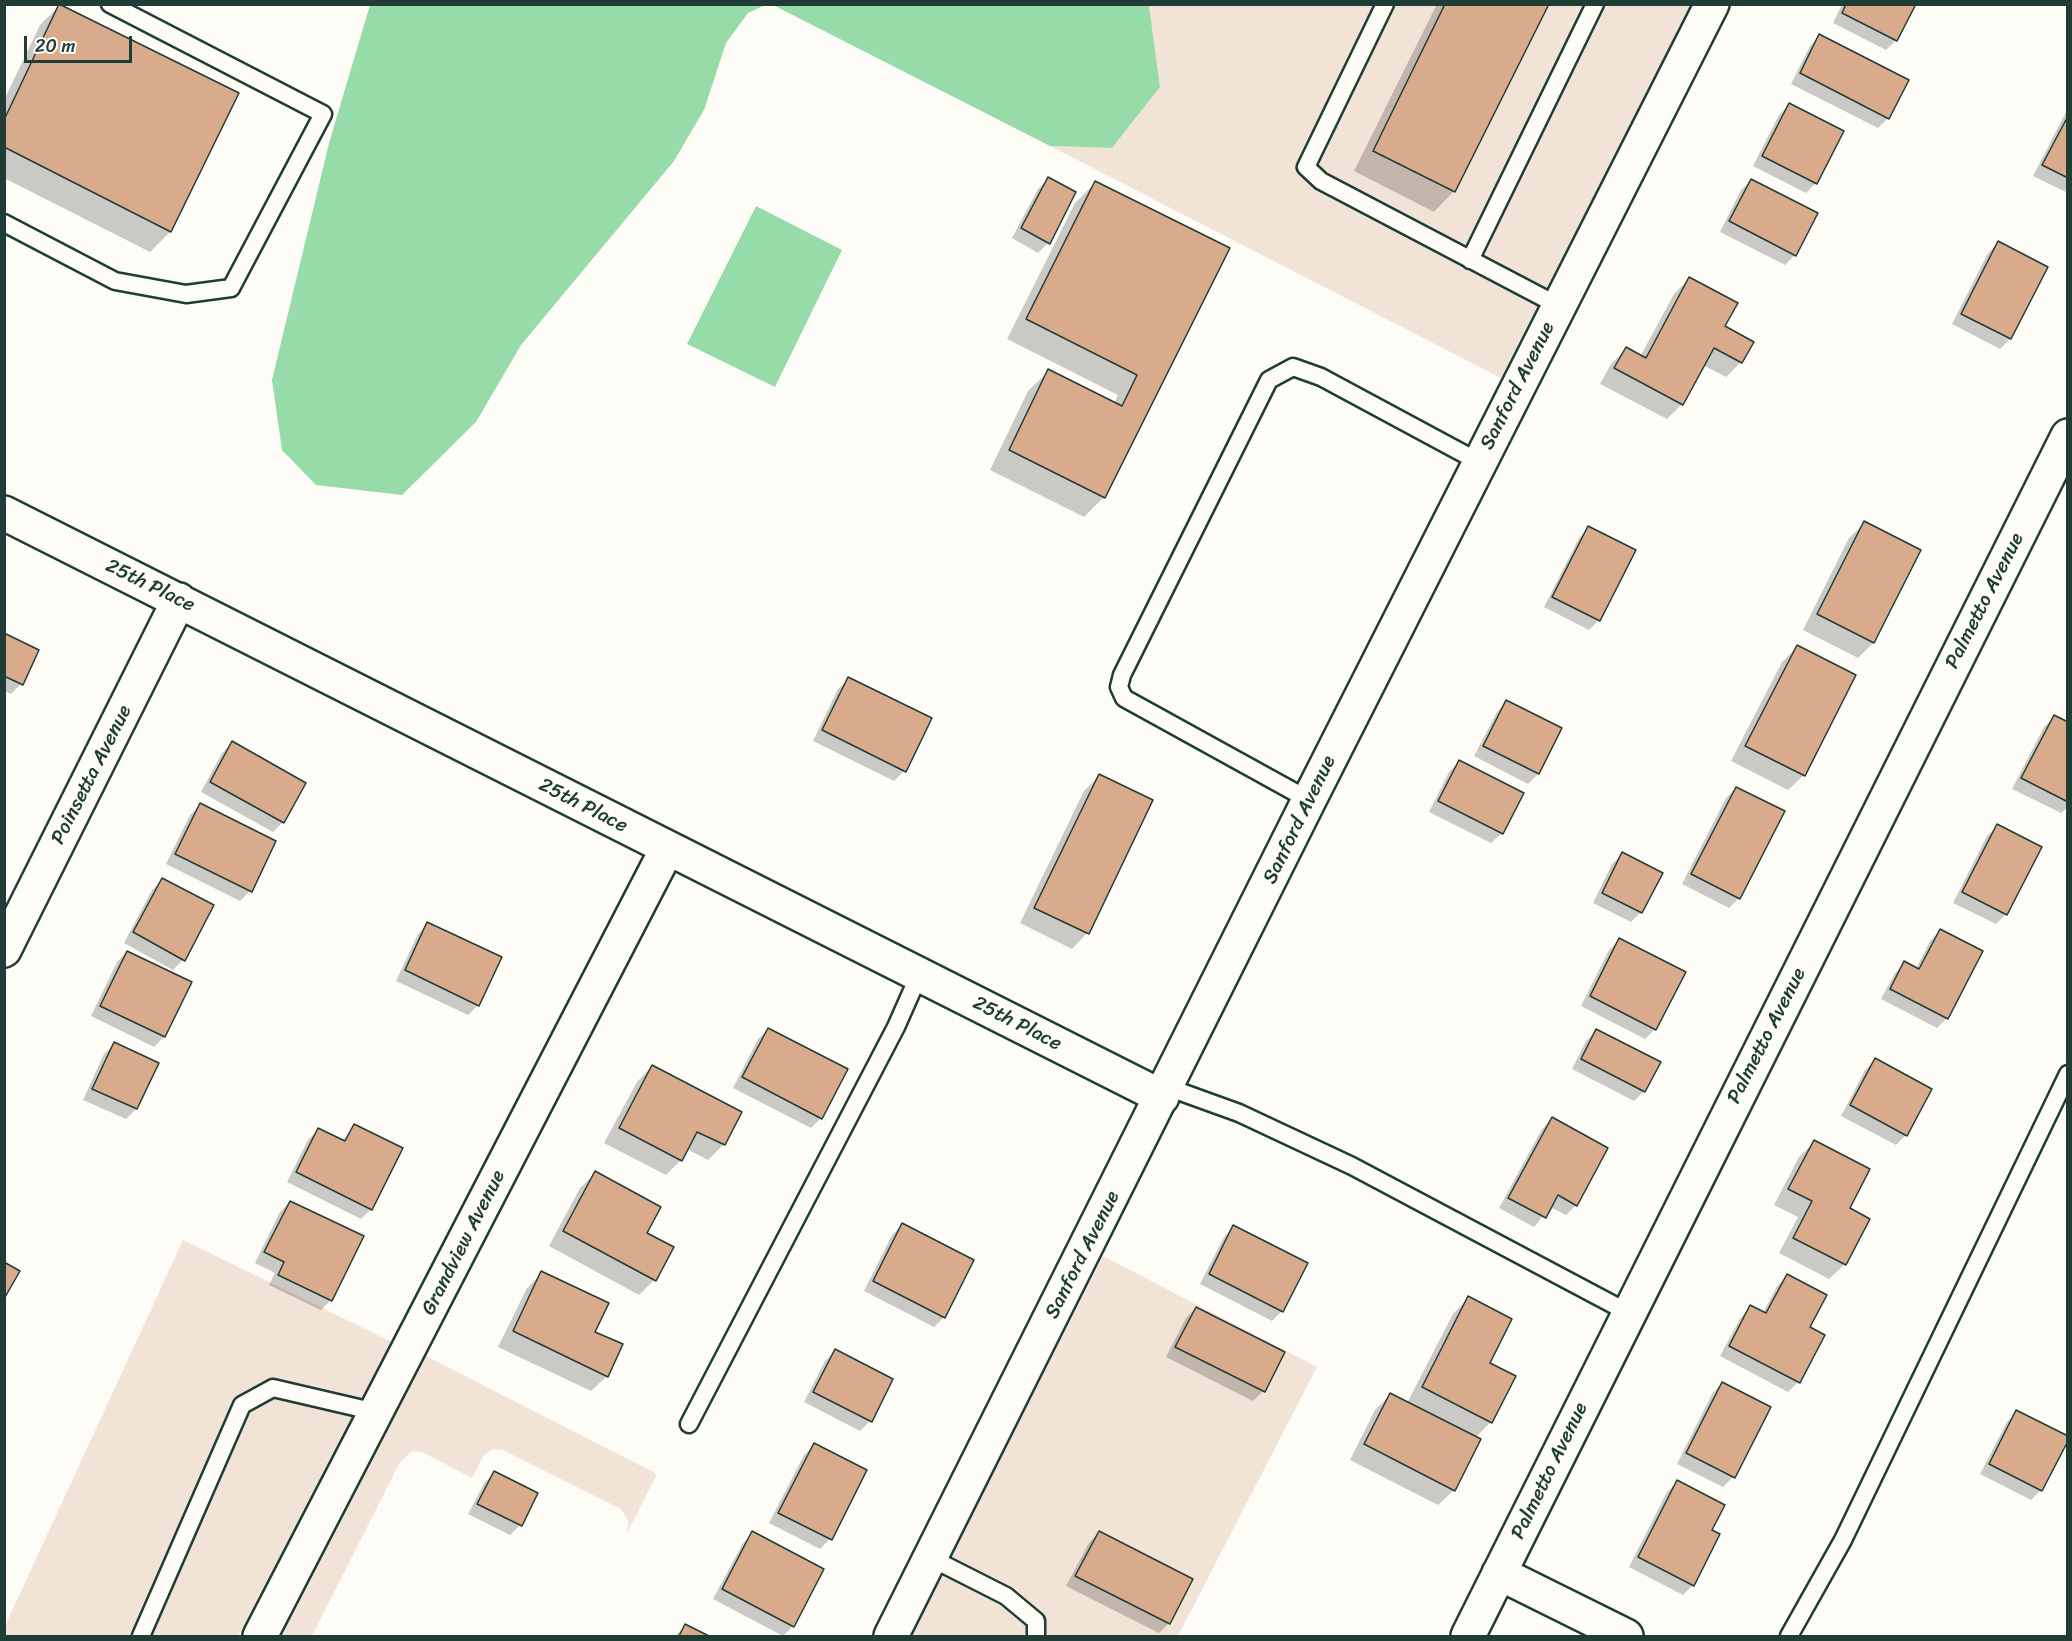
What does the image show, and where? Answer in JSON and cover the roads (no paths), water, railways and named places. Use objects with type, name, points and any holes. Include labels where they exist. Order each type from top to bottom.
[{"type":"street","name":"Sanford Avenue","points":[[891,1636],[1479,462],[1712,4]]},
{"type":"street","name":"Palmetto Avenue","points":[[1468,1636],[2067,436]]},
{"type":"street","name":"25th Place","points":[[4,513],[919,975],[1165,1092]]},
{"type":"street","name":"Poinsetta Avenue","points":[[4,950],[179,600]]},
{"type":"street","name":"Grandview Avenue","points":[[260,1636],[668,849]]},
{"type":"street","points":[[1499,1573],[1626,1636]]},
{"type":"lane","points":[[4,224],[115,281],[186,294],[231,288],[323,114],[110,4]]},
{"type":"lane","points":[[1385,4],[1306,167],[1321,181],[1559,306]]},
{"type":"lane","points":[[1470,260],[1595,4]]},
{"type":"lane","points":[[1309,800],[1124,698],[1119,687],[1122,675],[1269,380],[1293,367],[1321,377],[1479,462]]},
{"type":"lane","points":[[689,1424],[896,1027],[919,975]]},
{"type":"lane","points":[[1789,1636],[1843,1540],[2067,1074]]},
{"type":"lane","points":[[1165,1092],[1239,1113],[1352,1166],[1629,1313]]},
{"type":"lane","points":[[141,1636],[242,1405],[273,1388],[376,1412]]},
{"type":"lane","points":[[931,1558],[1006,1596],[1036,1621],[1036,1636]]}]
